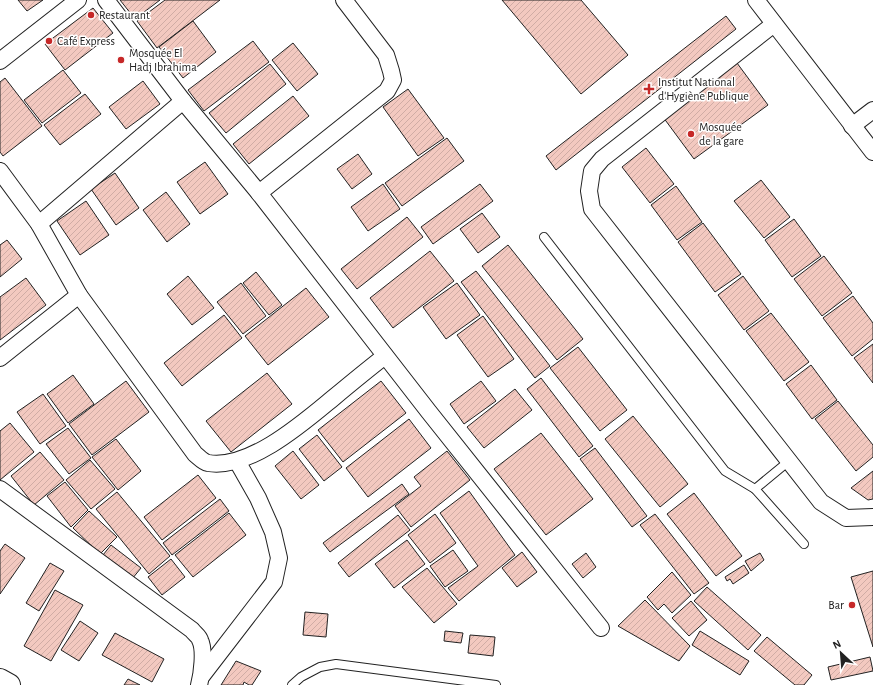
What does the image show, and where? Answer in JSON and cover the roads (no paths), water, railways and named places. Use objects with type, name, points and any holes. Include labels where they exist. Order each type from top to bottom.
[{"type":"main road","points":[[0,680],[9,685]]},
{"type":"street","points":[[0,61],[78,0]]},
{"type":"street","points":[[106,0],[183,101],[259,192],[385,356],[601,628]]},
{"type":"street","points":[[259,192],[387,92],[393,80],[386,56],[344,0]]},
{"type":"street","points":[[756,0],[873,152]]},
{"type":"street","points":[[774,24],[602,159],[592,171],[589,191],[592,208],[821,502],[846,518],[873,518]]},
{"type":"street","points":[[39,224],[183,101]]},
{"type":"street","points":[[852,126],[873,110]]},
{"type":"street","points":[[0,170],[39,224],[79,295],[195,454],[206,463],[219,463],[238,460],[267,447],[298,427],[385,356]]},
{"type":"street","points":[[0,358],[79,295]]},
{"type":"street","points":[[200,681],[274,582],[279,558],[273,532],[258,498],[238,460]]},
{"type":"street","points":[[0,489],[192,630],[200,639],[203,653],[200,681]]},
{"type":"lane","points":[[544,237],[725,471],[755,489],[804,544]]},
{"type":"lane","points":[[755,489],[789,461]]},
{"type":"lane","points":[[292,685],[301,677],[320,667],[336,664],[496,685]]},
{"type":"place","name":"Restaurant","points":[[91,15]]},
{"type":"place","name":"Café Express","points":[[49,41]]},
{"type":"place","name":"Mosquée El Hadj Ibrahima","points":[[121,60]]},
{"type":"place","name":"Institut National d'Hygiène Publique","points":[[649,89]]},
{"type":"place","name":"Mosquée de la gare","points":[[691,134]]},
{"type":"place","name":"Bar","points":[[852,605]]}]
